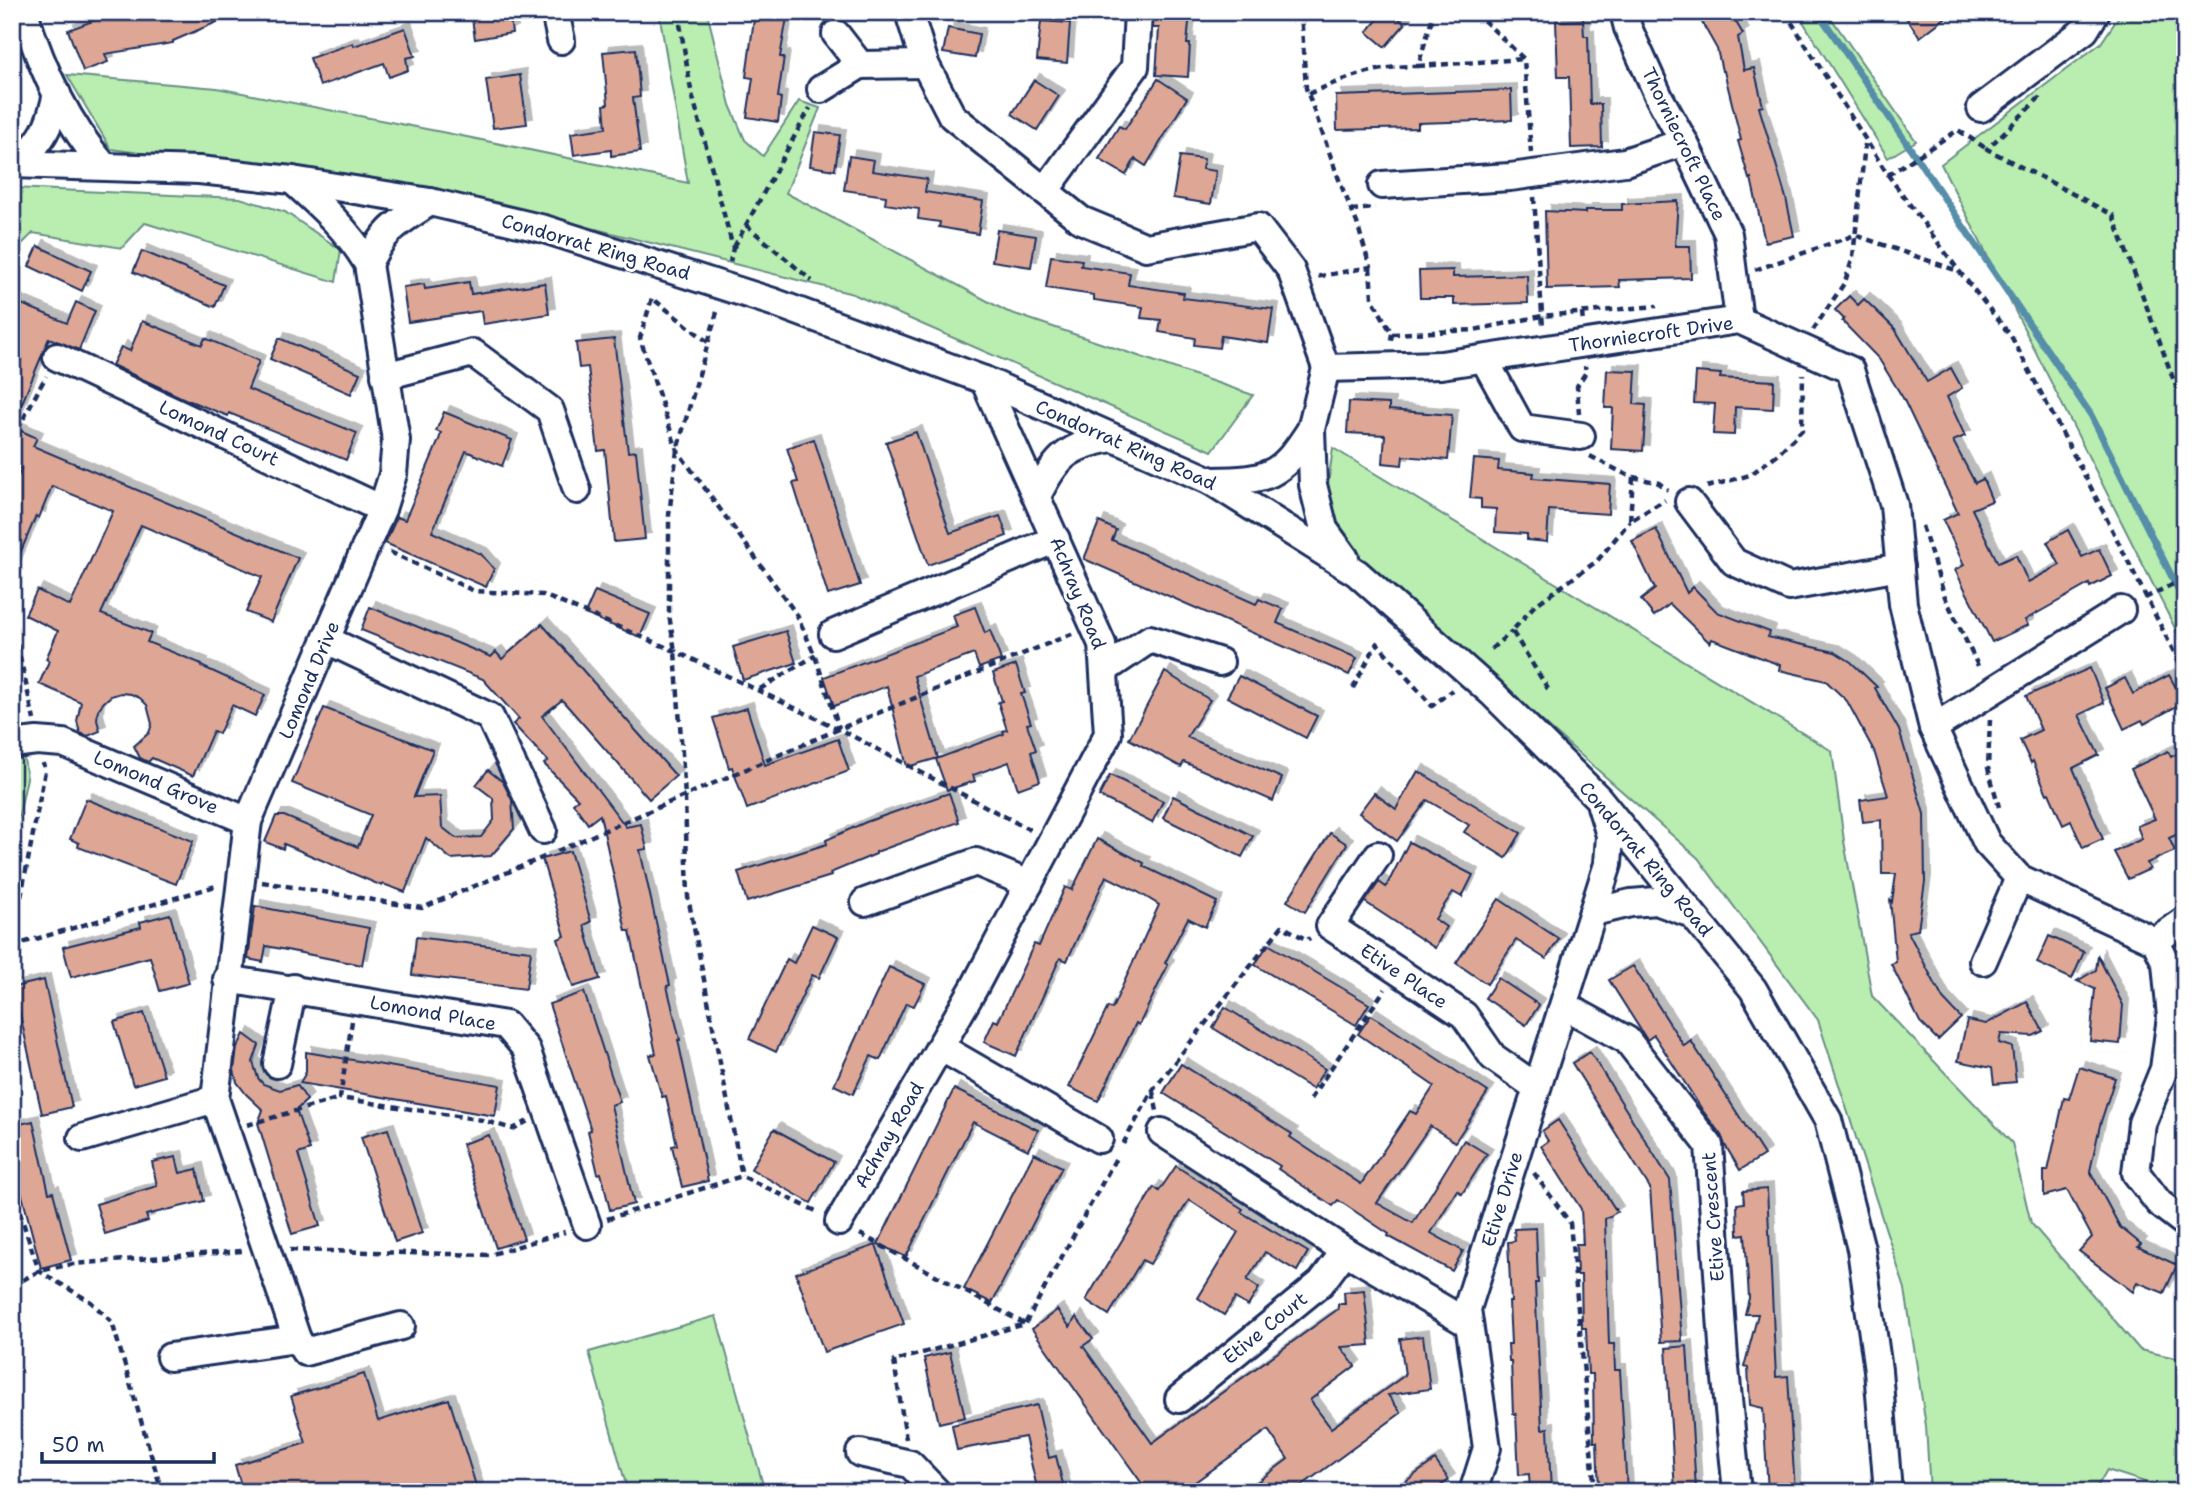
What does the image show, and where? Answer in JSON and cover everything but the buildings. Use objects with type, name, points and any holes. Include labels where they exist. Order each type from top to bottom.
[{"type":"street","points":[[24,12],[57,94],[77,132],[103,165]]},
{"type":"street","points":[[555,12],[561,40]]},
{"type":"street","points":[[911,12],[925,64],[952,116],[1082,220],[1146,247],[1258,227],[1291,271],[1326,368],[1311,429],[1313,485],[1324,529],[1357,573]]},
{"type":"street","points":[[1045,191],[1135,67],[1138,12]]},
{"type":"street","name":"Thorniecroft Place","points":[[1624,12],[1628,28],[1659,97],[1728,234],[1739,320]]},
{"type":"street","points":[[1981,107],[2085,30],[2096,12]]},
{"type":"street","points":[[836,34],[860,65]]},
{"type":"street","points":[[821,89],[860,65],[925,64]]},
{"type":"street","points":[[16,164],[39,142],[51,122],[57,94]]},
{"type":"street","points":[[1382,185],[1532,174],[1625,162],[1684,142]]},
{"type":"street","name":"Condorrat Ring Road","points":[[16,164],[199,170],[292,180],[430,202],[544,229],[773,302],[984,380],[1211,481],[1357,573],[1492,693],[1598,798],[1753,989],[1828,1120],[1861,1249],[1878,1370],[1888,1492]]},
{"type":"street","points":[[292,180],[341,225],[368,264]]},
{"type":"street","points":[[368,264],[380,240],[394,226],[430,202]]},
{"type":"street","name":"Lomond Drive","points":[[305,1354],[266,1250],[215,1099],[248,821],[382,509],[393,474],[396,440],[368,264]]},
{"type":"street","name":"Thorniecroft Drive","points":[[1326,368],[1441,365],[1739,320],[1850,370],[1894,505],[1903,604],[1933,728],[1987,843],[2019,878],[2155,941]]},
{"type":"street","points":[[386,376],[473,353],[550,410],[577,490]]},
{"type":"street","name":"Lomond Court","points":[[57,356],[382,509]]},
{"type":"street","points":[[1483,359],[1522,428],[1581,436]]},
{"type":"street","name":"Achray Road","points":[[839,1222],[974,988],[1108,734],[1102,644],[984,380]]},
{"type":"street","points":[[1211,481],[1251,480],[1280,469],[1294,456],[1311,429]]},
{"type":"street","points":[[1037,496],[1049,471],[1068,451],[1086,443],[1112,438]]},
{"type":"street","points":[[1693,496],[1734,562],[1789,587],[1900,567]]},
{"type":"street","points":[[833,634],[1056,539]]},
{"type":"street","points":[[1933,728],[2121,610]]},
{"type":"street","points":[[1104,670],[1150,639],[1220,662]]},
{"type":"street","points":[[327,640],[490,717],[543,830]]},
{"type":"street","name":"Lomond Grove","points":[[38,743],[248,821]]},
{"type":"street","name":"Etive Drive","points":[[1474,1492],[1487,1448],[1467,1309],[1608,864],[1610,835],[1598,798]]},
{"type":"street","points":[[1330,926],[1378,855]]},
{"type":"street","points":[[865,902],[976,862],[1029,884]]},
{"type":"street","points":[[1983,961],[2019,878]]},
{"type":"street","points":[[1592,912],[1631,902],[1656,901],[1693,914]]},
{"type":"street","points":[[2185,920],[2155,941],[2166,963],[2171,1017],[2164,1069],[2143,1123],[2136,1173],[2159,1203],[2185,1223]]},
{"type":"street","name":"Etive Place","points":[[1330,926],[1464,1015],[1493,1056],[1536,1087]]},
{"type":"street","name":"Lomond Place","points":[[228,979],[506,1025],[526,1049],[587,1225]]},
{"type":"street","points":[[277,1065],[293,988]]},
{"type":"street","name":"Etive Crescent","points":[[1565,1006],[1627,1040],[1709,1145],[1724,1359],[1737,1492]]},
{"type":"street","points":[[940,1047],[1099,1139]]},
{"type":"street","points":[[82,1138],[215,1099]]},
{"type":"street","points":[[1162,1132],[1345,1251],[1469,1324]]},
{"type":"street","name":"Etive Court","points":[[1179,1399],[1321,1283],[1345,1251]]},
{"type":"street","points":[[170,1357],[305,1354],[401,1326]]},
{"type":"street","points":[[860,1452],[910,1464],[937,1492]]},
{"type":"path","points":[[678,12],[691,90],[733,248]]},
{"type":"path","points":[[1301,12],[1308,94],[1357,223],[1370,267],[1372,298],[1392,334],[1387,366]]},
{"type":"path","points":[[1418,66],[1434,12]]},
{"type":"path","points":[[1475,12],[1524,59],[1544,349]]},
{"type":"path","points":[[1785,12],[1888,176],[2011,336],[2185,674]]},
{"type":"path","points":[[1308,94],[1352,75],[1390,66],[1524,59]]},
{"type":"path","points":[[730,262],[733,248],[821,89]]},
{"type":"path","points":[[1987,149],[2046,91]]},
{"type":"path","points":[[1888,176],[1958,130],[1987,149],[2113,215],[2185,411]]},
{"type":"path","points":[[1693,496],[1750,475],[1779,453],[1802,430],[1802,348],[1846,282],[1853,257],[1866,143]]},
{"type":"path","points":[[746,225],[812,281]]},
{"type":"path","points":[[1733,278],[1855,234],[1959,271]]},
{"type":"path","points":[[1295,282],[1370,267]]},
{"type":"path","points":[[708,342],[652,298],[640,338],[677,450],[797,615],[815,656],[839,729]]},
{"type":"path","points":[[1392,334],[1474,330],[1542,316],[1661,305]]},
{"type":"path","points":[[717,312],[677,450],[669,515],[669,615],[675,651],[685,797],[688,897],[741,1176]]},
{"type":"path","points":[[1491,649],[1512,631],[1534,606],[1597,561],[1630,521],[1675,494],[1659,483],[1633,477],[1582,452],[1577,386],[1586,372],[1582,313]]},
{"type":"path","points":[[12,440],[57,356]]},
{"type":"path","points":[[1630,521],[1633,477]]},
{"type":"path","points":[[1919,519],[1945,597],[1991,692],[1988,768],[2002,817]]},
{"type":"path","points":[[368,541],[474,591],[543,595],[675,651],[760,689],[1052,841]]},
{"type":"path","points":[[2121,610],[2185,578]]},
{"type":"path","points":[[12,621],[45,771],[12,944]]},
{"type":"path","points":[[1512,631],[1548,689]]},
{"type":"path","points":[[760,689],[815,656],[833,634]]},
{"type":"path","points":[[1353,688],[1377,643],[1432,706],[1452,690]]},
{"type":"path","points":[[910,1464],[894,1361],[1025,1324],[1153,1090],[1283,926],[1307,940],[1330,926]]},
{"type":"path","points":[[1310,1099],[1397,971]]},
{"type":"path","points":[[340,1098],[355,999]]},
{"type":"path","points":[[226,1131],[340,1098],[481,1120],[513,1129],[548,1112]]},
{"type":"path","points":[[1517,1149],[1570,1223],[1595,1492]]},
{"type":"path","points":[[12,1286],[39,1271],[73,1264],[266,1250],[489,1255],[741,1176],[839,1222],[1025,1324]]},
{"type":"path","points":[[12,1189],[39,1271],[90,1302],[112,1322],[162,1492]]},
{"type":"green space","points":[[659,12],[707,12],[730,105],[745,140],[763,156],[799,101],[820,108],[786,193],[1006,311],[1253,395],[1212,451],[853,294],[485,201],[111,149],[67,75],[217,88],[688,183]]},
{"type":"green space","points":[[1797,12],[1827,12],[1916,141],[1888,158]]},
{"type":"green space","points":[[2122,12],[2185,12],[2185,648],[1941,164],[2101,43]]},
{"type":"green space","points":[[12,188],[240,198],[285,212],[341,250],[336,282],[145,223],[122,248],[33,233],[12,254]]},
{"type":"green space","points":[[1333,448],[1832,751],[1844,841],[1872,996],[2012,1143],[2031,1223],[2140,1350],[2185,1360],[2185,1492],[2176,1492],[2107,1470],[2094,1492],[1930,1492],[1926,1426],[1905,1289],[1818,1020],[1698,858],[1322,528]]},
{"type":"green space","points":[[12,681],[27,778],[12,847]]},
{"type":"green space","points":[[716,1316],[765,1492],[628,1492],[589,1352]]},
{"type":"waterway","points":[[1818,12],[2091,415],[2185,603]]}]
